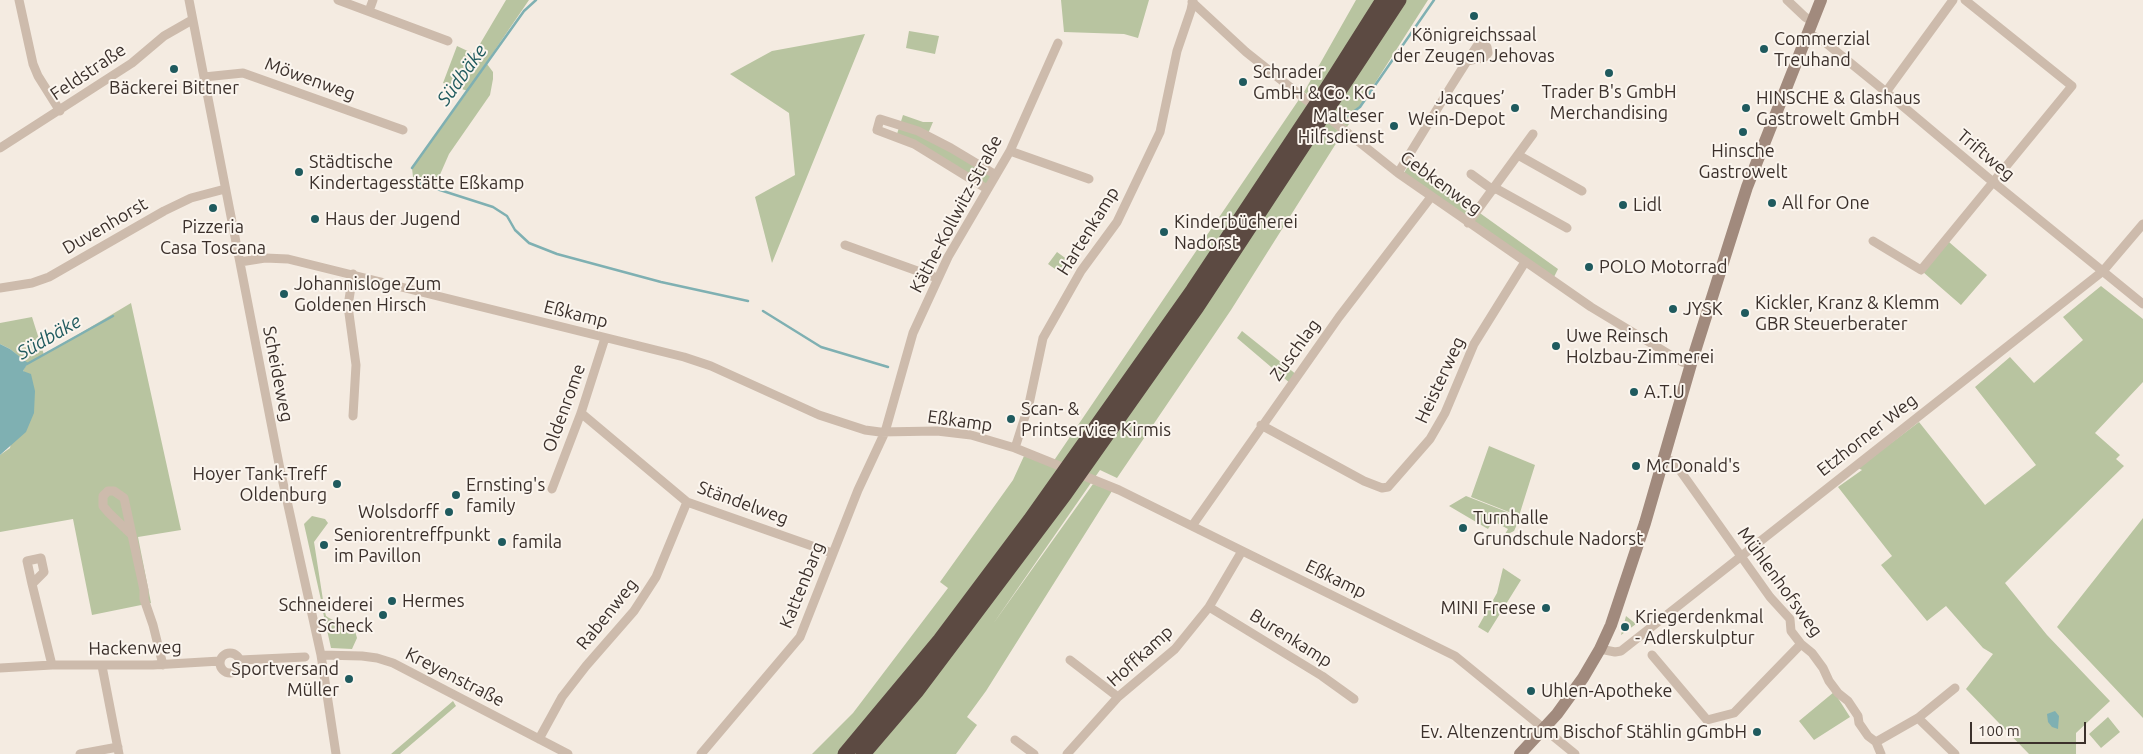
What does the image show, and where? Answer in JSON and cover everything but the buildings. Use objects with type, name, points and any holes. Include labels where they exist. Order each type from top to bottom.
[{"type":"highway","points":[[1331,94],[1383,0]]},
{"type":"highway","points":[[863,754],[916,692],[1059,491],[1193,290],[1399,0]]},
{"type":"highway","points":[[845,754],[940,640],[1059,491]]},
{"type":"street","points":[[19,0],[33,64],[60,110]]},
{"type":"street","name":"Scheideweg","points":[[189,0],[280,469],[321,655],[336,754]]},
{"type":"street","points":[[338,0],[448,41]]},
{"type":"street","points":[[369,10],[373,0]]},
{"type":"street","points":[[1787,0],[1805,17],[1812,20]]},
{"type":"street","points":[[1520,754],[1543,729],[1583,678],[1600,649],[1610,625],[1646,523],[1690,364],[1747,187],[1821,0]]},
{"type":"street","points":[[1886,92],[1953,0]]},
{"type":"street","points":[[1873,241],[1921,270],[2072,86],[1965,0]]},
{"type":"street","name":"Gebkenweg","points":[[1192,1],[1246,52],[1398,173],[1591,307],[1682,362],[1690,364]]},
{"type":"street","name":"Hartenkamp","points":[[1016,448],[1043,338],[1081,271],[1118,222],[1160,132],[1177,51],[1192,10],[1192,1]]},
{"type":"street","name":"Feldstraße","points":[[0,148],[132,63],[164,36],[192,20]]},
{"type":"street","name":"Triftweg","points":[[1808,33],[1826,44],[1886,92],[2143,304]]},
{"type":"street","name":"Käthe-Kollwitz-Straße","points":[[885,432],[913,333],[937,278],[1010,151],[1058,43]]},
{"type":"street","points":[[1398,173],[1467,60]]},
{"type":"street","name":"Möwenweg","points":[[204,77],[242,73],[403,130]]},
{"type":"street","points":[[987,189],[914,144],[877,130],[880,120],[918,131],[996,175]]},
{"type":"street","points":[[1468,223],[1533,134]]},
{"type":"street","points":[[1010,151],[1089,179]]},
{"type":"street","points":[[1518,155],[1582,191]]},
{"type":"street","points":[[1471,174],[1494,189],[1567,228]]},
{"type":"street","name":"Duvenhorst","points":[[0,288],[32,283],[49,277],[191,198],[225,189]]},
{"type":"street","name":"Zuschlag","points":[[1192,526],[1345,309],[1431,197]]},
{"type":"street","name":"Etzhorner Weg","points":[[1600,649],[1621,651],[2103,271],[2143,224]]},
{"type":"street","points":[[845,245],[937,278]]},
{"type":"street","name":"Eßkamp","points":[[240,262],[265,258],[288,259],[695,360],[831,420],[865,430],[885,432],[937,431],[971,435],[1016,448],[1105,483],[1455,656],[1476,671],[1575,754]]},
{"type":"street","name":"Heisterweg","points":[[1262,425],[1364,481],[1382,488],[1388,488],[1430,438],[1445,413],[1474,344],[1524,262]]},
{"type":"street","points":[[353,274],[348,306],[356,365],[353,416]]},
{"type":"street","name":"Oldenrome","points":[[552,489],[581,413],[606,338]]},
{"type":"street","name":"Ständelweg","points":[[581,413],[687,502],[832,553]]},
{"type":"street","name":"Kattenbarg","points":[[701,754],[800,637],[832,553],[885,432]]},
{"type":"street","name":"Mühlenhofsweg","points":[[1663,458],[1674,462],[1770,597],[1790,619],[1792,631],[1801,644],[1812,652],[1824,668],[1833,687],[1848,701],[1858,716],[1859,723],[1868,736],[1876,742],[1881,754]]},
{"type":"street","points":[[132,535],[103,506],[103,496],[108,491],[124,498],[144,590],[144,600],[153,624],[163,665]]},
{"type":"street","name":"Rabenweg","points":[[539,739],[562,697],[634,611],[656,578],[687,502]]},
{"type":"street","name":"Hoffkamp","points":[[1067,754],[1118,698],[1176,649],[1209,607],[1242,551]]},
{"type":"street","points":[[32,584],[52,665]]},
{"type":"street","name":"Burenkamp","points":[[1209,607],[1322,676],[1354,699]]},
{"type":"street","points":[[1652,655],[1707,720],[1734,713],[1801,644]]},
{"type":"street","name":"Hackenweg","points":[[231,652],[240,660],[239,667],[230,673],[224,671],[220,661],[225,654],[231,652]]},
{"type":"street","name":"Kreyenstraße","points":[[321,655],[362,656],[393,663],[568,754]]},
{"type":"street","name":"Hackenweg","points":[[240,660],[305,657]]},
{"type":"street","points":[[1070,660],[1118,698]]},
{"type":"street","name":"Hackenweg","points":[[0,668],[52,665],[163,665],[220,661]]},
{"type":"street","points":[[80,754],[118,751],[102,666]]},
{"type":"street","points":[[1876,742],[1918,718],[1954,688]]},
{"type":"street","points":[[1918,718],[1955,754]]},
{"type":"street","points":[[1015,740],[1034,754]]},
{"type":"green space","points":[[506,0],[529,0],[471,85],[487,64],[493,72],[490,95],[449,154],[435,186],[413,177],[412,168],[468,91],[443,83],[457,46],[474,54]]},
{"type":"green space","points":[[1061,0],[1149,0],[1138,38],[1124,34],[1064,32]]},
{"type":"green space","points":[[1356,0],[1428,0],[1347,127],[1304,92]]},
{"type":"green space","points":[[909,31],[939,36],[935,54],[906,48]]},
{"type":"green space","points":[[865,34],[772,263],[755,197],[795,175],[789,113],[730,74],[772,51]]},
{"type":"green space","points":[[1300,98],[1342,134],[1231,310],[1117,478],[1100,470],[993,624],[1093,484],[1112,491],[986,691],[967,717],[977,725],[956,754],[812,754],[853,713],[948,588],[940,582],[1013,480],[1024,456],[1048,465],[1055,459]]},
{"type":"green space","points":[[903,115],[923,122],[933,122],[927,136],[996,175],[987,189],[896,137]]},
{"type":"green space","points":[[1410,163],[1558,269],[1554,277],[1404,173]]},
{"type":"green space","points":[[1949,242],[1987,275],[1961,305],[1923,272]]},
{"type":"green space","points":[[1057,252],[1072,263],[1062,274],[1048,264]]},
{"type":"green space","points":[[2101,286],[2143,319],[2143,382],[2095,433],[2120,455],[2116,459],[2124,466],[2005,583],[2047,635],[2110,701],[2076,733],[2076,754],[2029,754],[1966,689],[1993,654],[1983,648],[1946,606],[1927,621],[1881,565],[1892,556],[1838,487],[1862,470],[1858,468],[1919,422],[1985,505],[2036,465],[1975,387],[2010,357],[2034,383],[2083,340],[2063,317]]},
{"type":"green space","points":[[131,303],[181,530],[138,537],[151,603],[92,615],[73,519],[0,532],[0,455],[10,448],[25,373],[23,371],[27,363],[10,349],[0,344],[0,323],[32,317],[44,355]]},
{"type":"green space","points":[[1242,331],[1297,375],[1291,384],[1237,338]]},
{"type":"green space","points":[[1489,446],[1535,465],[1519,516],[1471,497]]},
{"type":"green space","points":[[1466,496],[1507,512],[1518,522],[1514,531],[1504,536],[1508,529],[1493,521],[1488,529],[1449,506]]},
{"type":"green space","points":[[312,516],[325,519],[328,523],[314,542],[323,600],[321,600],[304,524]]},
{"type":"green space","points":[[2143,518],[2143,718],[2057,627]]},
{"type":"green space","points":[[1503,568],[1521,580],[1488,633],[1478,627],[1497,593]]},
{"type":"green space","points":[[323,612],[329,618],[355,631],[357,638],[352,649],[331,648]]},
{"type":"green space","points":[[1626,616],[1636,624],[1621,635]]},
{"type":"green space","points":[[1834,692],[1850,717],[1814,740],[1799,721]]},
{"type":"green space","points":[[453,701],[456,706],[400,754],[391,754]]},
{"type":"green space","points":[[2108,717],[2120,732],[2101,748],[2089,734]]},
{"type":"water","points":[[0,344],[28,363],[23,371],[31,374],[35,391],[34,413],[26,432],[0,455]]},
{"type":"water","points":[[2055,711],[2059,716],[2058,729],[2052,727],[2048,722],[2047,714]]},
{"type":"waterway","name":"Südbäke","points":[[412,168],[524,11],[536,0]]},
{"type":"waterway","points":[[1337,120],[1349,115],[1360,107],[1434,0]]},
{"type":"waterway","points":[[415,182],[493,207],[507,216],[515,230],[529,243],[557,254],[661,282],[748,301]]},
{"type":"waterway","points":[[763,311],[821,347],[888,367]]},
{"type":"waterway","name":"Südbäke","points":[[27,364],[113,316]]},
{"type":"place","name":"Königreichssaal der Zeugen Jehovas","points":[[1474,16]]},
{"type":"place","name":"Commerzial Treuhand","points":[[1764,49]]},
{"type":"place","name":"Bäckerei Bittner","points":[[174,69]]},
{"type":"place","name":"Trader B's GmbH Merchandising","points":[[1609,73]]},
{"type":"place","name":"Schrader GmbH & Co. KG","points":[[1243,82]]},
{"type":"place","name":"Jacques’ Wein-Depot","points":[[1515,108]]},
{"type":"place","name":"HINSCHE & Glashaus Gastrowelt GmbH","points":[[1746,108]]},
{"type":"place","name":"Malteser Hilfsdienst","points":[[1394,126]]},
{"type":"place","name":"Hinsche Gastrowelt","points":[[1743,132]]},
{"type":"place","name":"Städtische Kindertagesstätte Eßkamp","points":[[299,172]]},
{"type":"place","name":"All for One","points":[[1772,203]]},
{"type":"place","name":"Lidl","points":[[1623,205]]},
{"type":"place","name":"Pizzeria Casa Toscana","points":[[213,208]]},
{"type":"place","name":"Haus der Jugend","points":[[315,219]]},
{"type":"place","name":"Kinderbücherei Nadorst","points":[[1164,232]]},
{"type":"place","name":"POLO Motorrad","points":[[1589,267]]},
{"type":"place","name":"Johannisloge Zum Goldenen Hirsch","points":[[284,294]]},
{"type":"place","name":"JYSK","points":[[1673,309]]},
{"type":"place","name":"Kickler, Kranz & Klemm GBR Steuerberater","points":[[1745,313]]},
{"type":"place","name":"Uwe Reinsch Holzbau-Zimmerei","points":[[1556,346]]},
{"type":"place","name":"A.T.U","points":[[1634,392]]},
{"type":"place","name":"Scan- & Printservice Kirmis","points":[[1011,419]]},
{"type":"place","name":"McDonald's","points":[[1636,466]]},
{"type":"place","name":"Hoyer Tank-Treff Oldenburg","points":[[337,484]]},
{"type":"place","name":"Ernsting's family","points":[[456,495]]},
{"type":"place","name":"Wolsdorff","points":[[449,512]]},
{"type":"place","name":"Turnhalle Grundschule Nadorst","points":[[1463,528]]},
{"type":"place","name":"famila","points":[[502,542]]},
{"type":"place","name":"Seniorentreffpunkt im Pavillon","points":[[324,545]]},
{"type":"place","name":"Hermes","points":[[392,601]]},
{"type":"place","name":"MINI Freese","points":[[1546,608]]},
{"type":"place","name":"Schneiderei Scheck","points":[[383,615]]},
{"type":"place","name":"Kriegerdenkmal - Adlerskulptur","points":[[1625,627]]},
{"type":"place","name":"Sportversand Müller","points":[[349,679]]},
{"type":"place","name":"Uhlen-Apotheke","points":[[1531,691]]},
{"type":"place","name":"Ev. Altenzentrum Bischof Stählin gGmbH","points":[[1757,732]]}]
